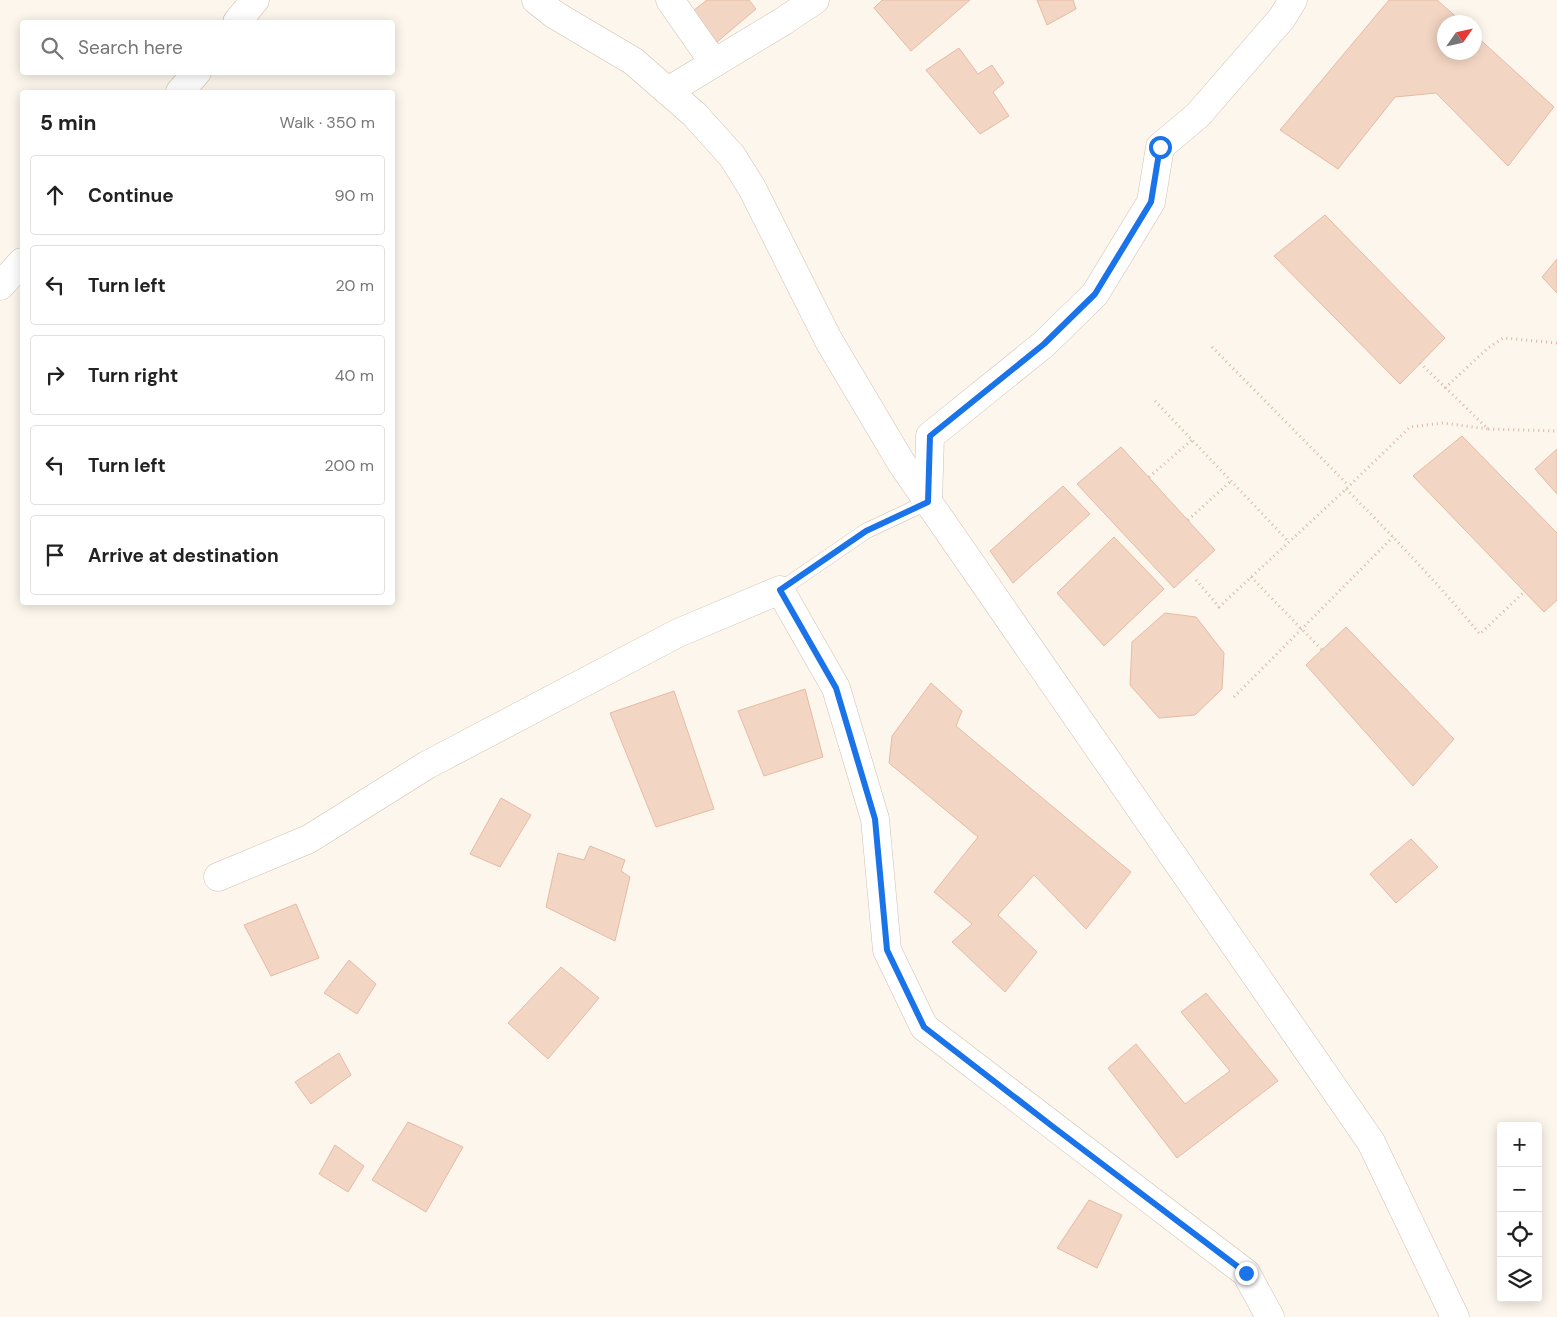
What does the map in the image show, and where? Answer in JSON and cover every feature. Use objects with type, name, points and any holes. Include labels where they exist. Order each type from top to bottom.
[{"type":"street","points":[[239,20],[255,0]]},
{"type":"street","points":[[536,0],[555,15],[633,61],[694,114],[732,156],[752,188],[829,341],[902,464],[1371,1142],[1455,1317]]},
{"type":"street","points":[[670,0],[714,63]]},
{"type":"street","points":[[668,91],[815,0]]},
{"type":"street","points":[[928,502],[930,436],[1044,344],[1095,294],[1151,202],[1160,147],[1198,115],[1282,18],[1293,0]]},
{"type":"street","points":[[182,90],[194,75]]},
{"type":"street","points":[[0,286],[20,264]]},
{"type":"street","points":[[218,877],[310,839],[427,765],[678,634],[780,590],[836,688],[875,819],[887,950],[924,1027],[1246,1273],[1270,1317]]},
{"type":"lane","points":[[780,590],[866,531],[928,502]]},
{"type":"path","points":[[1445,388],[1488,348],[1503,338],[1557,343]]},
{"type":"path","points":[[1212,347],[1348,488],[1454,602],[1480,634],[1524,592]]},
{"type":"path","points":[[1420,363],[1488,429]]},
{"type":"path","points":[[1155,401],[1289,542]]},
{"type":"path","points":[[1196,580],[1219,607],[1348,488],[1410,426],[1443,423],[1488,429],[1557,431]]},
{"type":"path","points":[[1149,477],[1192,440]]},
{"type":"path","points":[[1188,520],[1231,481]]},
{"type":"path","points":[[1234,697],[1393,537]]},
{"type":"path","points":[[1251,577],[1322,650]]},
{"type":"building","points":[[707,0],[749,0],[756,9],[717,42],[689,14]]},
{"type":"building","points":[[882,0],[970,0],[911,51],[874,8]]},
{"type":"building","points":[[1037,0],[1073,0],[1076,9],[1047,25]]},
{"type":"building","points":[[1389,0],[1437,0],[1454,15],[1437,15],[1437,60],[1482,60],[1482,41],[1554,107],[1508,166],[1436,93],[1395,97],[1338,169],[1280,130]]},
{"type":"building","points":[[959,48],[978,74],[992,65],[1004,83],[993,92],[1009,116],[980,134],[926,70]]},
{"type":"building","points":[[1325,215],[1445,338],[1400,384],[1274,256]]},
{"type":"building","points":[[1557,259],[1557,293],[1542,277]]},
{"type":"building","points":[[1462,436],[1557,533],[1557,600],[1544,612],[1413,476]]},
{"type":"building","points":[[1121,447],[1215,550],[1174,588],[1077,484]]},
{"type":"building","points":[[1557,449],[1557,494],[1535,469]]},
{"type":"building","points":[[1063,486],[1090,514],[1013,583],[990,551]]},
{"type":"building","points":[[1114,537],[1164,589],[1104,646],[1057,593]]},
{"type":"building","points":[[1165,613],[1196,617],[1224,653],[1222,689],[1195,715],[1159,718],[1130,685],[1132,642]]},
{"type":"building","points":[[1346,627],[1454,739],[1413,786],[1306,665]]},
{"type":"building","points":[[931,683],[962,711],[956,726],[1131,872],[1086,929],[1034,875],[998,915],[1037,952],[1005,992],[952,942],[972,924],[934,892],[978,837],[889,763],[892,736]]},
{"type":"building","points":[[805,689],[823,757],[764,776],[738,711]]},
{"type":"building","points":[[674,691],[714,809],[656,827],[610,713]]},
{"type":"building","points":[[501,798],[531,815],[500,867],[470,854]]},
{"type":"building","points":[[1411,839],[1438,867],[1396,903],[1370,874]]},
{"type":"building","points":[[590,846],[625,860],[621,871],[630,877],[615,941],[546,907],[558,853],[584,860]]},
{"type":"building","points":[[296,904],[319,958],[271,976],[244,925]]},
{"type":"building","points":[[349,960],[376,984],[357,1014],[324,993]]},
{"type":"building","points":[[561,967],[599,998],[548,1059],[508,1023]]},
{"type":"building","points":[[1206,993],[1278,1081],[1177,1158],[1108,1068],[1136,1044],[1185,1104],[1230,1071],[1181,1012]]},
{"type":"building","points":[[339,1053],[351,1075],[311,1104],[295,1082]]},
{"type":"building","points":[[408,1122],[463,1147],[426,1212],[372,1180]]},
{"type":"building","points":[[335,1145],[364,1166],[348,1192],[319,1174]]},
{"type":"building","points":[[1089,1200],[1122,1215],[1097,1268],[1057,1248]]},
{"type":"route","points":[[1160,147],[1151,202],[1095,294],[1044,344],[930,436],[928,502],[866,531],[780,590],[836,688],[875,819],[887,950],[924,1027],[1246,1273]]}]
